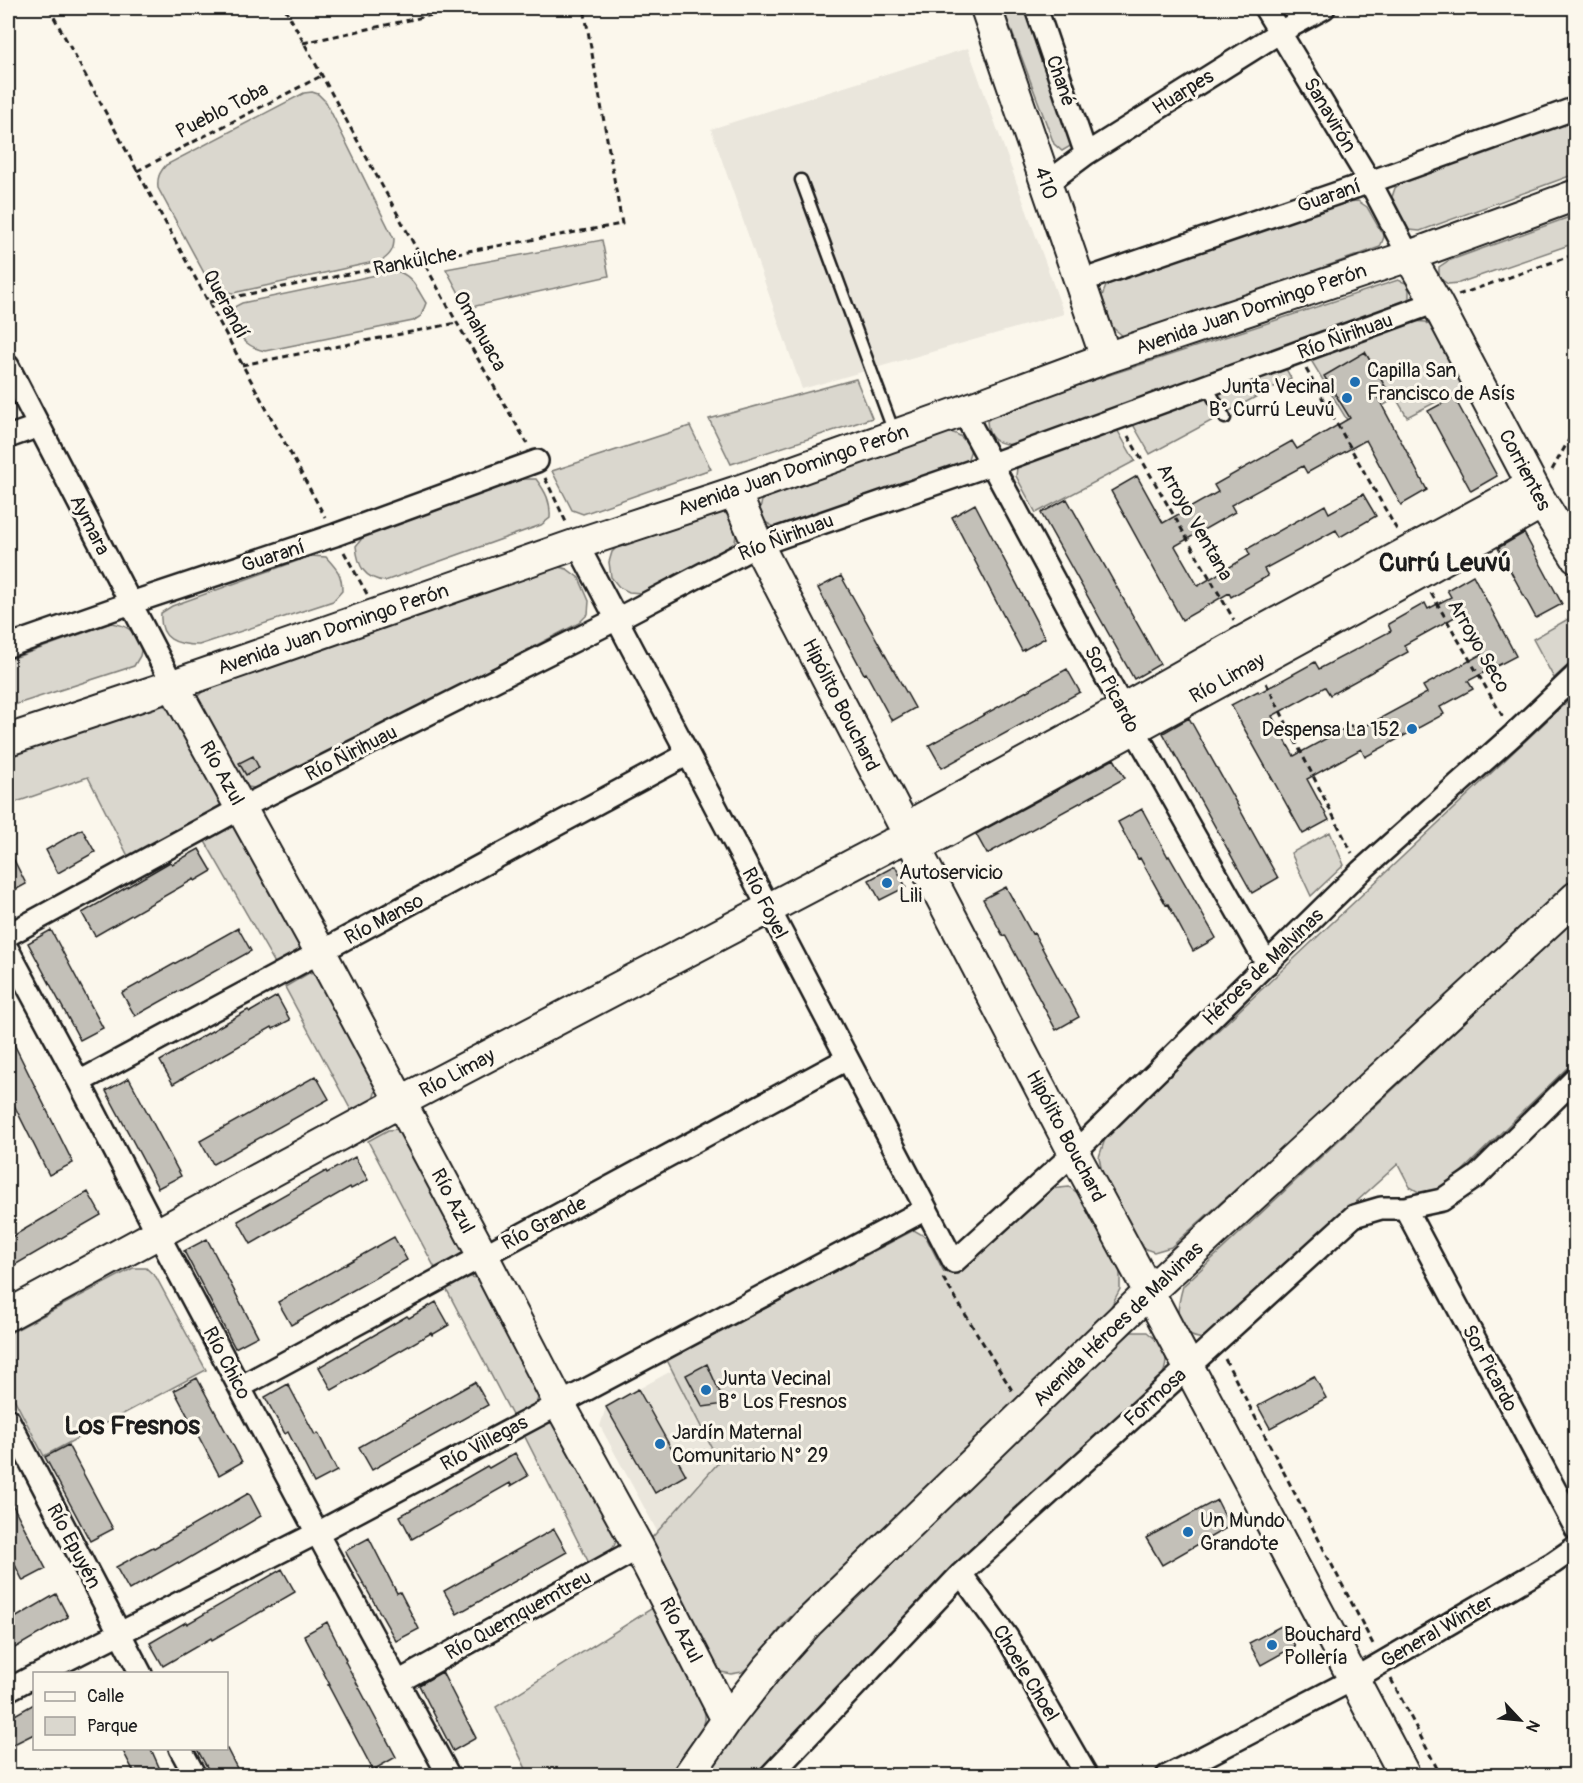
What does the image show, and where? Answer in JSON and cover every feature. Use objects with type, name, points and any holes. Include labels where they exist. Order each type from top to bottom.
[{"type":"street","name":"410","points":[[986,8],[1106,358]]},
{"type":"street","name":"Chané","points":[[1036,8],[1086,154]]},
{"type":"street","name":"Sanavirón","points":[[1265,8],[1370,182],[1409,256]]},
{"type":"street","name":"Huarpes","points":[[1046,184],[1086,154],[1280,32],[1324,8]]},
{"type":"street","name":"Guaraní","points":[[1081,281],[1370,182],[1575,108]]},
{"type":"street","name":"Avenida Juan Domingo Perón","points":[[8,740],[735,492],[1106,358],[1409,256],[1575,195]]},
{"type":"street","name":"Corrientes","points":[[1409,256],[1436,302],[1537,495],[1575,557]]},
{"type":"street","name":"Río Ñirihuau","points":[[8,934],[241,808],[617,619],[758,545],[1207,387],[1436,302]]},
{"type":"street","name":"Aymara","points":[[8,366],[173,685]]},
{"type":"street","name":"Sor Picardo","points":[[963,411],[1128,719],[1267,964]]},
{"type":"street","points":[[8,437],[39,426]]},
{"type":"street","name":"Guaraní","points":[[8,646],[335,535],[537,461]]},
{"type":"street","name":"Hipólito Bouchard","points":[[735,492],[758,545],[909,837],[1405,1776]]},
{"type":"street","name":"Río Limay","points":[[8,1315],[400,1102],[909,837],[923,818],[1128,719],[1537,495]]},
{"type":"street","name":"Río Foyel","points":[[577,544],[954,1262]]},
{"type":"street","name":"Héroes de Malvinas","points":[[954,1262],[1074,1153],[1361,871],[1424,805],[1513,735],[1575,675]]},
{"type":"street","name":"Río Azul","points":[[173,685],[321,953],[559,1403],[639,1548],[727,1720]]},
{"type":"street","name":"Río Manso","points":[[80,1082],[688,754]]},
{"type":"street","name":"Avenida Héroes de Malvinas","points":[[688,1776],[727,1720],[808,1622],[1149,1292],[1575,897]]},
{"type":"street","name":"Río Chico","points":[[8,950],[448,1776]]},
{"type":"street","name":"Río Grande","points":[[240,1387],[847,1059]]},
{"type":"street","name":"Formosa","points":[[770,1776],[961,1574],[1354,1216],[1381,1208],[1406,1208],[1442,1200],[1477,1176],[1575,1078]]},
{"type":"street","name":"Sor Picardo","points":[[1406,1208],[1575,1529]]},
{"type":"street","name":"Río Villegas","points":[[43,1672],[317,1533],[926,1209]]},
{"type":"street","name":"Río Epuyén","points":[[8,1419],[140,1672]]},
{"type":"street","name":"General Winter","points":[[1167,1776],[1354,1679],[1553,1563],[1575,1547]]},
{"type":"street","name":"Río Quemquemtreu","points":[[398,1682],[639,1548]]},
{"type":"street","name":"Choele Choel","points":[[961,1574],[1007,1636],[1087,1776]]},
{"type":"street","points":[[8,1690],[33,1677]]},
{"type":"street","points":[[181,1750],[195,1776]]},
{"type":"lane","points":[[801,180],[895,435]]},
{"type":"lane","points":[[1207,387],[1224,418]]},
{"type":"path","name":"Querandí","points":[[49,8],[377,614]]},
{"type":"path","name":"Omahuaca","points":[[285,8],[458,323],[537,461],[577,544]]},
{"type":"path","points":[[303,43],[465,8]]},
{"type":"path","name":"Rankülche","points":[[209,302],[423,259],[622,224],[585,8]]},
{"type":"path","name":"Pueblo Toba","points":[[137,171],[321,76]]},
{"type":"path","points":[[1436,302],[1575,254]]},
{"type":"path","points":[[242,365],[458,323]]},
{"type":"path","name":"Arroyo Seco","points":[[1298,354],[1513,735]]},
{"type":"path","name":"Arroyo Ventana","points":[[1119,418],[1250,651],[1361,871]]},
{"type":"path","points":[[1537,495],[1575,427]]},
{"type":"path","points":[[954,1262],[940,1274],[1025,1412]]},
{"type":"path","points":[[1216,1342],[1441,1776]]},
{"type":"shaded area","points":[[968,48],[1064,314],[802,389],[711,129]]},
{"type":"shaded area","name":"Jardín Maternal Comunitario N° 29","points":[[673,1370],[720,1462],[657,1531],[600,1426],[606,1407]]},
{"type":"green space","points":[[1003,8],[1028,8],[1074,144],[1062,151],[1054,144]]},
{"type":"green space","points":[[304,93],[318,94],[326,102],[394,239],[392,251],[383,260],[233,293],[217,289],[210,284],[158,188],[160,173],[166,165]]},
{"type":"green space","points":[[1575,119],[1575,174],[1420,231],[1409,230],[1392,197],[1395,188],[1403,181]]},
{"type":"green space","points":[[1358,201],[1367,207],[1384,237],[1380,247],[1139,333],[1123,336],[1112,327],[1102,296],[1106,286],[1117,277],[1345,202]]},
{"type":"green space","points":[[1575,215],[1575,243],[1459,283],[1448,284],[1439,278],[1439,267],[1448,261]]},
{"type":"green space","points":[[602,240],[609,276],[467,308],[446,269]]},
{"type":"green space","points":[[395,271],[410,279],[426,303],[421,316],[413,321],[265,351],[251,346],[241,337],[232,318],[231,311],[242,303]]},
{"type":"green space","points":[[1398,280],[1406,283],[1409,290],[1409,298],[1402,304],[1012,445],[997,441],[989,432],[987,421],[997,412]]},
{"type":"green space","points":[[1411,321],[1426,322],[1434,329],[1465,387],[1407,417],[1396,398],[1350,425],[1309,357]]},
{"type":"green space","points":[[1285,367],[1291,378],[1150,454],[1131,421]]},
{"type":"green space","points":[[856,379],[872,418],[731,464],[709,419]]},
{"type":"green space","points":[[690,426],[711,469],[583,514],[572,510],[552,471]]},
{"type":"green space","points":[[1115,426],[1135,461],[1036,513],[1016,476],[1017,468],[1025,461]]},
{"type":"green space","points":[[942,431],[952,432],[959,436],[971,449],[968,459],[959,466],[787,527],[774,527],[765,522],[760,510],[762,500],[773,489]]},
{"type":"green space","points":[[522,479],[536,479],[547,497],[550,518],[541,525],[385,581],[372,578],[363,570],[358,560],[356,546],[363,537]]},
{"type":"green space","points":[[709,510],[722,511],[733,521],[735,542],[727,550],[642,593],[629,592],[619,587],[611,577],[609,562],[612,552],[625,539]]},
{"type":"green space","points":[[311,556],[326,557],[338,572],[342,591],[333,601],[199,645],[177,642],[166,635],[161,622],[161,613],[172,606]]},
{"type":"green space","points":[[550,565],[567,569],[579,578],[589,601],[588,614],[579,623],[261,789],[248,787],[238,781],[196,698],[210,684]]},
{"type":"green space","points":[[1575,615],[1575,659],[1554,678],[1533,639]]},
{"type":"green space","points":[[111,623],[130,630],[142,646],[140,656],[134,666],[8,707],[8,660]]},
{"type":"green space","points":[[1575,694],[1575,886],[1171,1247],[1154,1252],[1140,1247],[1103,1178],[1099,1157],[1106,1136]]},
{"type":"green space","points":[[144,705],[163,705],[177,714],[223,804],[217,814],[130,860],[88,777],[8,805],[8,752]]},
{"type":"green space","points":[[237,821],[301,948],[296,955],[276,965],[202,836]]},
{"type":"green space","points":[[1330,832],[1344,865],[1311,896],[1291,853]]},
{"type":"green space","points":[[1575,919],[1575,1060],[1444,1189],[1427,1197],[1410,1187],[1398,1164],[1205,1339],[1186,1333],[1181,1328],[1178,1313],[1183,1286]]},
{"type":"green space","points":[[316,972],[376,1080],[374,1097],[353,1114],[285,987],[309,973]]},
{"type":"green space","points":[[399,1129],[464,1251],[456,1259],[436,1270],[368,1141],[388,1130]]},
{"type":"green space","points":[[1069,1187],[1082,1196],[1120,1266],[1120,1289],[1106,1316],[994,1426],[785,1622],[755,1662],[742,1672],[731,1674],[721,1672],[708,1662],[650,1540],[719,1462],[667,1360],[914,1230],[926,1237],[944,1272],[959,1272],[1050,1189]]},
{"type":"green space","points":[[133,1268],[146,1268],[156,1277],[206,1370],[44,1456],[8,1387],[8,1334]]},
{"type":"green space","points":[[470,1277],[477,1278],[486,1284],[539,1387],[539,1394],[533,1408],[514,1419],[446,1288]]},
{"type":"green space","points":[[1131,1332],[1147,1332],[1162,1348],[1166,1365],[1160,1380],[761,1775],[700,1776],[791,1659],[1029,1424]]},
{"type":"green space","points":[[544,1423],[554,1423],[617,1536],[611,1551],[590,1565],[523,1433]]},
{"type":"green space","points":[[654,1607],[693,1681],[700,1697],[705,1720],[700,1735],[672,1775],[529,1775],[496,1707]]},
{"type":"building","points":[[1365,352],[1386,388],[1376,394],[1427,490],[1401,505],[1366,440],[1307,473],[1303,466],[1231,505],[1235,512],[1175,546],[1198,586],[1250,555],[1247,549],[1325,505],[1329,513],[1363,494],[1376,516],[1340,537],[1336,530],[1264,569],[1268,576],[1231,597],[1229,593],[1182,620],[1111,491],[1137,476],[1163,523],[1218,492],[1214,485],[1292,441],[1297,449],[1350,418],[1324,376]]},
{"type":"building","points":[[1454,397],[1497,476],[1471,491],[1428,411]]},
{"type":"building","points":[[1067,499],[1160,664],[1134,679],[1041,513]]},
{"type":"building","points":[[975,504],[1045,638],[1022,651],[952,517]]},
{"type":"building","points":[[1524,533],[1562,604],[1536,618],[1498,548]]},
{"type":"building","points":[[1473,575],[1516,656],[1468,681],[1473,689],[1440,707],[1444,714],[1365,757],[1361,749],[1307,779],[1329,820],[1303,834],[1231,705],[1258,691],[1259,693],[1315,662],[1319,669],[1391,631],[1388,624],[1425,603],[1428,609],[1451,597],[1447,590]],"holes":[[[1460,614],[1482,654],[1423,686],[1427,693],[1355,732],[1351,725],[1294,756],[1272,716],[1325,687],[1330,695],[1408,652],[1404,645]]]},
{"type":"building","points":[[841,576],[915,708],[892,721],[818,588]]},
{"type":"building","points":[[1067,669],[1080,692],[942,768],[929,745]]},
{"type":"building","points":[[1189,718],[1278,878],[1252,893],[1163,733]]},
{"type":"building","points":[[253,756],[259,768],[246,775],[239,763]]},
{"type":"building","points":[[1114,759],[1125,778],[987,854],[976,834]]},
{"type":"building","points":[[1142,809],[1216,938],[1193,951],[1168,904],[1166,905],[1118,822]]},
{"type":"building","points":[[82,829],[95,852],[58,873],[46,850]]},
{"type":"building","points":[[8,848],[26,884],[8,894]]},
{"type":"building","points":[[199,849],[212,871],[95,936],[82,913],[170,862],[172,864]]},
{"type":"building","name":"Autoservicio Lili","points":[[895,866],[906,887],[880,900],[869,880]]},
{"type":"building","points":[[1006,887],[1032,934],[1034,933],[1079,1017],[1056,1030],[983,899]]},
{"type":"building","points":[[238,928],[251,951],[135,1016],[122,993]]},
{"type":"building","points":[[51,930],[103,1028],[80,1040],[28,943]]},
{"type":"building","points":[[277,996],[290,1020],[273,1029],[272,1027],[173,1084],[160,1061],[248,1010],[250,1012]]},
{"type":"building","points":[[8,1032],[73,1163],[49,1175],[8,1093]]},
{"type":"building","points":[[316,1076],[329,1099],[213,1164],[200,1141]]},
{"type":"building","points":[[129,1078],[181,1176],[158,1188],[106,1091]]},
{"type":"building","points":[[355,1157],[368,1180],[351,1189],[350,1187],[251,1244],[238,1221]]},
{"type":"building","points":[[88,1192],[101,1215],[13,1266],[8,1257],[8,1239]]},
{"type":"building","points":[[394,1237],[407,1260],[291,1325],[278,1302]]},
{"type":"building","points":[[207,1239],[258,1336],[235,1348],[184,1251]]},
{"type":"building","points":[[436,1302],[449,1325],[332,1390],[319,1367],[407,1316],[409,1318]]},
{"type":"building","name":"Junta Vecinal B° Los Fresnos","points":[[707,1364],[725,1404],[703,1407],[686,1375]]},
{"type":"building","points":[[1314,1376],[1326,1398],[1270,1428],[1258,1406]]},
{"type":"building","points":[[197,1378],[242,1462],[219,1475],[174,1390]]},
{"type":"building","points":[[475,1382],[488,1405],[372,1470],[359,1447]]},
{"type":"building","points":[[288,1384],[315,1435],[318,1433],[337,1471],[314,1483],[288,1432],[285,1434],[265,1397]]},
{"type":"building","name":"Jardín Maternal Comunitario N° 29","points":[[638,1389],[686,1475],[655,1493],[606,1407]]},
{"type":"building","points":[[68,1445],[113,1529],[90,1541],[45,1457]]},
{"type":"building","points":[[515,1453],[528,1476],[511,1486],[510,1483],[412,1539],[400,1516],[487,1466],[489,1468]]},
{"type":"building","points":[[249,1493],[261,1516],[129,1590],[116,1567],[154,1548]]},
{"type":"building","points":[[8,1496],[46,1569],[23,1581],[8,1551]]},
{"type":"building","name":"Un Mundo Grandote","points":[[1217,1500],[1230,1526],[1162,1565],[1146,1538]]},
{"type":"building","points":[[554,1529],[567,1552],[457,1614],[444,1591]]},
{"type":"building","points":[[369,1538],[397,1593],[400,1592],[419,1629],[396,1641],[345,1551]]},
{"type":"building","points":[[282,1569],[295,1592],[163,1666],[150,1643]]},
{"type":"building","points":[[56,1594],[68,1617],[8,1652],[8,1622]]},
{"type":"building","points":[[327,1622],[396,1757],[373,1770],[304,1635]]},
{"type":"building","name":"Bouchard Pollería","points":[[1283,1625],[1295,1646],[1261,1665],[1249,1643]]},
{"type":"building","points":[[442,1672],[476,1738],[453,1751],[419,1685]]},
{"type":"building","points":[[33,1705],[33,1734],[8,1747],[8,1716],[13,1716]]},
{"type":"building","points":[[123,1750],[151,1750],[163,1776],[136,1776]]},
{"type":"building","points":[[198,1750],[228,1750],[241,1776],[212,1776]]},
{"type":"place","name":"Capilla San Francisco de Asís","points":[[1355,382]]},
{"type":"place","name":"Junta Vecinal B° Currú Leuvú","points":[[1347,398]]},
{"type":"place","name":"Despensa La 152","points":[[1412,729]]},
{"type":"place","name":"Autoservicio Lili","points":[[887,883]]},
{"type":"place","name":"Junta Vecinal B° Los Fresnos","points":[[706,1390]]},
{"type":"place","name":"Jardín Maternal Comunitario N° 29","points":[[660,1444]]},
{"type":"place","name":"Un Mundo Grandote","points":[[1188,1532]]},
{"type":"place","name":"Bouchard Pollería","points":[[1272,1645]]},
{"type":"district","name":"Currú Leuvú","points":[[1445,563]]},
{"type":"district","name":"Los Fresnos","points":[[132,1426]]}]
